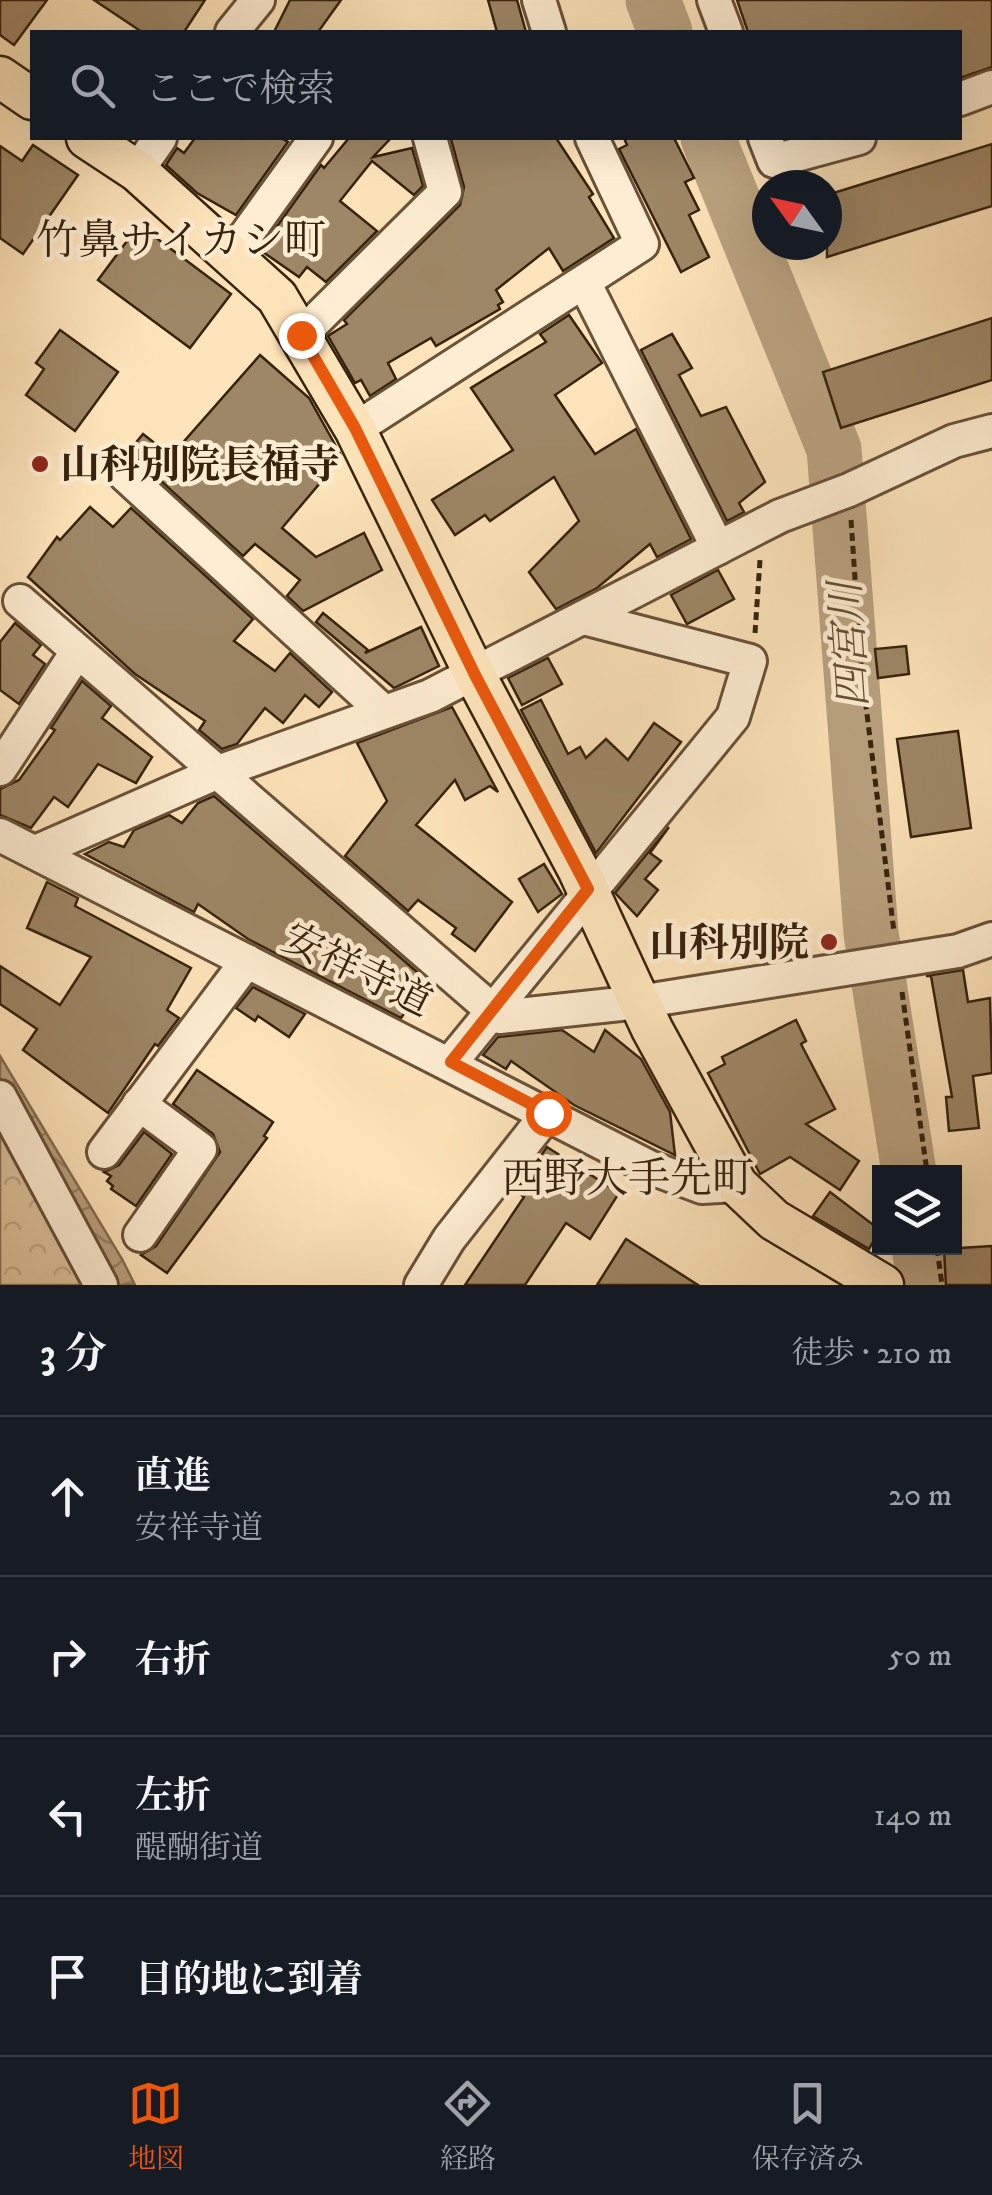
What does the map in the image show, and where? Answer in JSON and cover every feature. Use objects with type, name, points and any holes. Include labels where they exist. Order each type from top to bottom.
[{"type":"main road","points":[[0,77],[30,98]]},
{"type":"main road","points":[[90,140],[137,172],[233,253],[277,296],[355,428],[475,675],[588,889],[639,1002],[737,1185],[774,1220],[883,1285]]},
{"type":"street","points":[[234,30],[258,0]]},
{"type":"street","points":[[538,0],[549,30]]},
{"type":"street","points":[[714,0],[725,30]]},
{"type":"street","points":[[962,98],[992,86]]},
{"type":"street","points":[[137,172],[159,140]]},
{"type":"street","points":[[233,253],[315,140]]},
{"type":"street","points":[[301,335],[445,192],[431,140]]},
{"type":"street","points":[[355,428],[642,244],[593,140]]},
{"type":"street","points":[[766,140],[774,162],[852,140]]},
{"type":"street","points":[[584,282],[718,548]]},
{"type":"street","points":[[38,851],[218,772],[475,675],[760,526],[954,441],[992,431]]},
{"type":"street","points":[[126,475],[384,712]]},
{"type":"street","points":[[20,602],[500,1018],[639,1002],[958,951],[992,939]]},
{"type":"street","points":[[451,1062],[588,889],[733,716],[750,661],[584,618]]},
{"type":"street","points":[[0,770],[77,652]]},
{"type":"street","name":"安祥寺道","points":[[0,834],[451,1062],[649,1167],[702,1187],[737,1185]]},
{"type":"street","points":[[104,1152],[247,962]]},
{"type":"street","points":[[0,1098],[101,1285]]},
{"type":"street","points":[[140,1104],[200,1149],[140,1235]]},
{"type":"street","points":[[421,1285],[450,1240],[548,1113]]},
{"type":"path","points":[[849,490],[881,961],[925,1165]]},
{"type":"path","points":[[750,661],[760,601],[760,526]]},
{"type":"path","points":[[938,1255],[942,1285]]},
{"type":"green space","points":[[0,1098],[102,1285],[0,1285]]},
{"type":"water","points":[[0,1056],[135,1285],[113,1285],[0,1086]]},
{"type":"building","points":[[0,0],[47,0],[14,45],[0,35]]},
{"type":"building","points":[[94,0],[205,0],[185,30],[139,30]]},
{"type":"building","points":[[290,0],[341,0],[319,30],[275,30]]},
{"type":"building","points":[[488,0],[517,0],[525,30],[496,30]]},
{"type":"building","points":[[737,0],[992,0],[992,67],[962,77],[962,30],[747,30]]},
{"type":"building","points":[[194,140],[288,142],[236,215],[197,193],[166,165],[177,148],[184,153]]},
{"type":"building","points":[[347,140],[389,140],[373,157],[412,148],[423,186],[414,195],[372,161],[340,201],[377,231],[326,282],[307,267],[299,277],[260,250],[321,165],[324,168]]},
{"type":"building","points":[[451,140],[557,140],[593,194],[589,197],[614,238],[563,271],[549,248],[496,290],[503,302],[498,305],[500,309],[436,346],[431,338],[388,363],[396,379],[370,396],[361,380],[355,383],[328,336],[347,324],[344,320],[460,205],[464,187]]},
{"type":"building","points":[[625,140],[675,140],[694,178],[685,182],[699,210],[689,215],[709,257],[681,272],[619,149],[627,145]]},
{"type":"building","points":[[992,144],[992,206],[842,252],[842,190]]},
{"type":"building","points":[[33,145],[78,175],[23,254],[0,238],[0,146],[22,161]]},
{"type":"building","points":[[139,225],[231,294],[190,348],[98,280]]},
{"type":"building","points":[[569,315],[602,363],[555,395],[595,454],[636,429],[691,539],[657,557],[650,544],[597,588],[556,609],[529,572],[579,521],[554,477],[490,521],[485,515],[455,535],[432,500],[513,450],[471,388],[546,342],[540,334]]},
{"type":"building","points":[[992,318],[992,380],[841,428],[823,372]]},
{"type":"building","points":[[60,330],[118,372],[75,431],[26,395],[44,369],[36,363]]},
{"type":"building","points":[[672,334],[692,368],[679,375],[701,416],[726,407],[765,482],[739,503],[744,512],[727,521],[641,350]]},
{"type":"building","points":[[260,355],[309,398],[342,457],[282,528],[316,557],[364,533],[382,570],[303,611],[287,596],[300,580],[255,544],[243,556],[138,460],[125,456],[143,434],[171,456]]},
{"type":"building","points":[[90,507],[113,527],[131,508],[253,619],[234,641],[275,671],[290,653],[332,692],[319,707],[305,695],[283,723],[265,708],[237,744],[222,749],[199,730],[205,721],[135,674],[28,577],[57,537],[60,540]]},
{"type":"building","points":[[718,570],[734,599],[687,624],[671,595]]},
{"type":"building","points":[[323,613],[368,650],[365,653],[421,627],[439,666],[394,688],[316,622]]},
{"type":"building","points":[[15,623],[41,645],[33,655],[45,664],[19,704],[0,690],[0,642]]},
{"type":"building","points":[[906,646],[909,674],[878,678],[875,649]]},
{"type":"building","points":[[548,658],[562,684],[522,705],[508,678]]},
{"type":"building","points":[[82,681],[111,706],[102,718],[152,757],[136,783],[98,764],[68,807],[54,797],[31,828],[0,815],[0,789],[19,780],[55,730],[51,728]]},
{"type":"building","points":[[541,700],[568,754],[580,747],[586,758],[606,739],[628,760],[654,723],[681,742],[596,853],[521,710]]},
{"type":"building","points":[[452,707],[498,792],[490,786],[465,800],[455,780],[416,825],[512,902],[475,951],[452,934],[456,928],[418,900],[408,911],[345,856],[387,801],[357,743]]},
{"type":"building","points":[[958,731],[971,828],[911,837],[897,739]]},
{"type":"building","points":[[214,796],[417,972],[410,981],[422,988],[401,1018],[248,939],[198,904],[194,912],[85,854],[109,842],[124,847],[134,830],[169,815],[182,823],[198,803]]},
{"type":"building","points":[[669,827],[650,853],[661,861],[645,879],[658,890],[637,916],[615,893]]},
{"type":"building","points":[[544,864],[562,894],[538,912],[519,879]]},
{"type":"building","points":[[47,882],[78,898],[75,906],[191,968],[167,1010],[179,1018],[158,1046],[155,1044],[108,1113],[23,1050],[37,1029],[0,1004],[0,966],[60,1005],[91,957],[27,928]]},
{"type":"building","points":[[963,970],[968,1002],[990,998],[992,1073],[973,1076],[979,1128],[949,1131],[946,1097],[952,1097],[931,976],[926,976]]},
{"type":"building","points":[[253,987],[305,1014],[289,1037],[258,1016],[255,1021],[236,1008]]},
{"type":"building","points":[[796,1020],[806,1041],[801,1044],[835,1109],[806,1124],[859,1161],[840,1190],[790,1157],[760,1174],[708,1073],[725,1064],[722,1057]]},
{"type":"building","points":[[562,1030],[594,1052],[605,1030],[641,1059],[670,1112],[675,1155],[574,1105],[511,1061],[506,1069],[483,1055],[498,1037]]},
{"type":"building","points":[[197,1070],[273,1122],[264,1136],[267,1138],[167,1273],[141,1255],[156,1246],[220,1152],[213,1134],[173,1104]]},
{"type":"building","points":[[144,1132],[172,1154],[136,1206],[111,1189],[113,1186],[107,1181],[111,1176],[104,1172],[119,1165]]},
{"type":"building","points":[[547,1147],[619,1193],[590,1239],[566,1223],[525,1285],[465,1285],[524,1197],[516,1191]]},
{"type":"building","points":[[830,1192],[872,1224],[872,1244],[869,1249],[813,1216]]},
{"type":"building","points":[[626,1239],[698,1285],[597,1285]]},
{"type":"building","points":[[992,1246],[992,1285],[946,1285],[944,1255],[962,1255],[962,1248]]},
{"type":"waterway","name":"四宮川","points":[[653,0],[664,30]]},
{"type":"waterway","name":"四宮川","points":[[709,140],[834,449],[871,933],[908,1165]]},
{"type":"waterway","name":"四宮川","points":[[920,1255],[925,1285]]},
{"type":"place","name":"山科別院長福寺","points":[[40,464]]},
{"type":"place","name":"山科別院","points":[[829,942]]},
{"type":"district","name":"竹鼻サイカシ町","points":[[181,239]]},
{"type":"district","name":"西野大手先町","points":[[628,1177]]},
{"type":"route","points":[[301,335],[355,428],[475,675],[588,889],[451,1062],[548,1113]]}]
